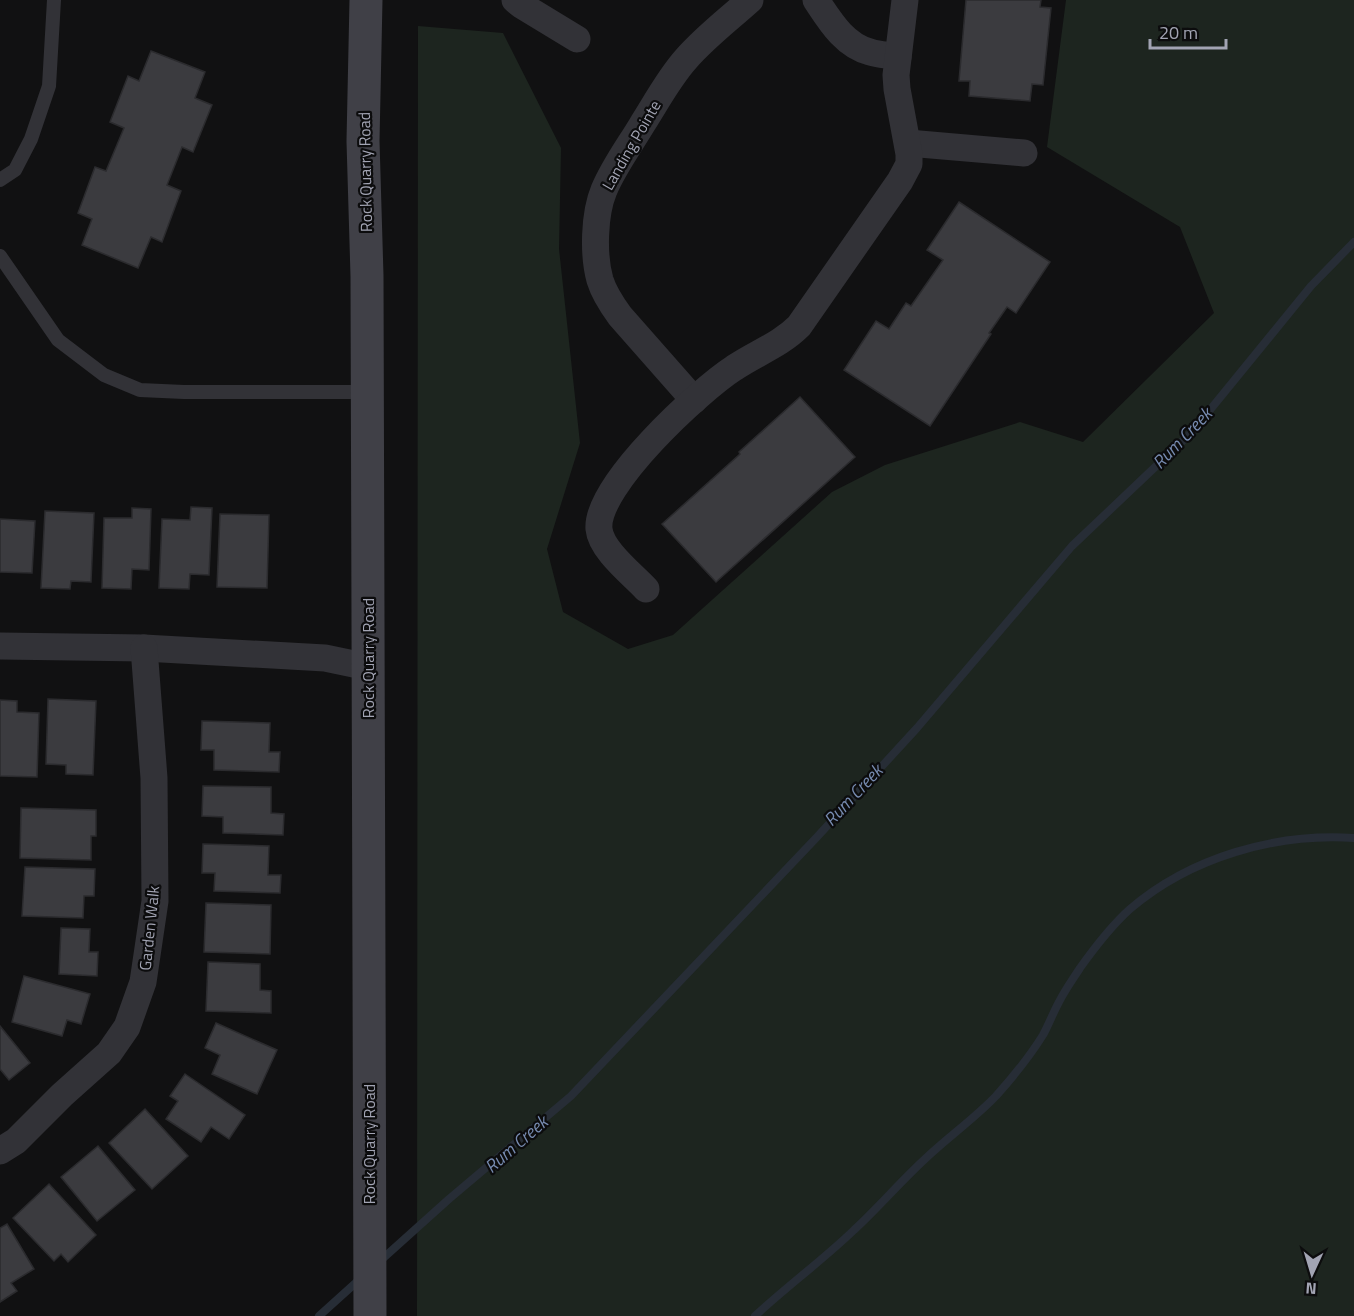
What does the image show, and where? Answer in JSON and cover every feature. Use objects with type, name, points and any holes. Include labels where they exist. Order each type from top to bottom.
[{"type":"street","name":"Rock Quarry Road","points":[[366,0],[363,141],[367,276],[370,1316]]},
{"type":"street","points":[[515,0],[577,39]]},
{"type":"street","name":"Landing Pointe","points":[[694,400],[620,316],[604,290],[596,257],[599,204],[614,171],[671,78],[697,47],[750,0]]},
{"type":"street","points":[[816,0],[837,30],[850,43],[870,52],[898,57]]},
{"type":"street","points":[[646,589],[604,544],[599,529],[600,519],[611,495],[635,460],[658,434],[733,368],[782,341],[799,326],[900,181],[909,164],[908,143],[896,75],[905,0]]},
{"type":"street","points":[[908,143],[1024,153]]},
{"type":"street","points":[[0,646],[144,648],[326,658],[368,667]]},
{"type":"street","name":"Garden Walk","points":[[0,1151],[16,1141],[109,1053],[127,1027],[143,982],[154,901],[154,778],[144,648]]},
{"type":"lane","points":[[0,180],[15,170],[31,139],[49,86],[54,0]]},
{"type":"lane","points":[[0,256],[58,340],[104,375],[140,390],[367,392]]},
{"type":"shaded area","points":[[1066,0],[1354,0],[1354,1316],[417,1316],[418,26],[503,33],[561,148],[559,249],[580,443],[547,549],[563,612],[628,649],[673,635],[832,492],[885,465],[1020,422],[1083,442],[1214,313],[1180,227],[1047,147]]},
{"type":"building","points":[[966,0],[1041,0],[1040,7],[1051,8],[1043,85],[1032,84],[1030,101],[969,96],[970,81],[959,81]]},
{"type":"building","points":[[151,51],[205,72],[195,98],[212,105],[193,152],[182,147],[167,185],[181,191],[162,242],[151,237],[138,268],[82,245],[92,219],[78,213],[95,167],[106,171],[124,128],[110,122],[128,76],[139,81]]},
{"type":"building","points":[[959,202],[1050,262],[1016,313],[1007,307],[930,426],[844,370],[876,321],[889,329],[906,303],[911,306],[943,260],[927,250]]},
{"type":"building","points":[[800,397],[855,457],[716,582],[662,524]]},
{"type":"building","points":[[191,507],[212,508],[209,575],[190,574],[189,589],[159,588],[162,519],[190,520]]},
{"type":"building","points":[[132,508],[151,509],[149,570],[132,569],[131,589],[102,588],[104,518],[132,518]]},
{"type":"building","points":[[45,511],[94,513],[91,582],[71,581],[70,589],[41,588]]},
{"type":"building","points":[[220,514],[269,515],[267,588],[217,587]]},
{"type":"building","points":[[0,519],[35,521],[32,573],[0,572]]},
{"type":"building","points":[[48,699],[96,701],[93,775],[66,774],[66,765],[46,764]]},
{"type":"building","points":[[0,700],[17,701],[17,712],[39,713],[37,777],[0,776]]},
{"type":"building","points":[[202,721],[270,723],[269,752],[280,752],[279,772],[214,770],[214,750],[201,750]]},
{"type":"building","points":[[203,786],[271,787],[271,813],[284,814],[283,835],[223,833],[223,817],[202,816]]},
{"type":"building","points":[[21,808],[96,810],[96,836],[91,836],[91,860],[20,858]]},
{"type":"building","points":[[203,844],[269,846],[268,875],[281,875],[280,893],[214,891],[215,873],[202,873]]},
{"type":"building","points":[[25,867],[95,869],[94,896],[84,896],[83,918],[22,916]]},
{"type":"building","points":[[206,903],[271,905],[270,954],[204,952]]},
{"type":"building","points":[[61,928],[90,929],[89,952],[98,952],[97,976],[59,974]]},
{"type":"building","points":[[208,962],[260,964],[260,990],[271,991],[271,1013],[206,1011]]},
{"type":"building","points":[[24,976],[90,994],[81,1024],[67,1020],[62,1036],[12,1022]]},
{"type":"building","points":[[216,1023],[277,1050],[257,1094],[212,1074],[220,1055],[205,1048]]},
{"type":"building","points":[[0,1026],[30,1063],[9,1080],[0,1069]]},
{"type":"building","points":[[185,1074],[245,1115],[229,1139],[211,1127],[201,1142],[166,1119],[178,1101],[170,1096]]},
{"type":"building","points":[[145,1109],[188,1156],[152,1189],[109,1143]]},
{"type":"building","points":[[98,1146],[135,1190],[97,1221],[61,1177]]},
{"type":"building","points":[[49,1184],[96,1235],[68,1262],[61,1254],[54,1261],[13,1218]]},
{"type":"building","points":[[7,1224],[34,1269],[11,1283],[17,1291],[0,1302],[0,1228]]},
{"type":"waterway","name":"Rum Creek","points":[[380,1261],[449,1199],[571,1096],[817,837],[917,728],[1072,546],[1192,432],[1311,286],[1354,242]]},
{"type":"waterway","points":[[755,1316],[842,1241],[925,1159],[996,1096],[1038,1043],[1061,998],[1080,968],[1116,922],[1130,909],[1180,875],[1235,852],[1294,840],[1324,837],[1354,838]]},
{"type":"waterway","name":"Rum Creek","points":[[319,1316],[360,1279]]}]
